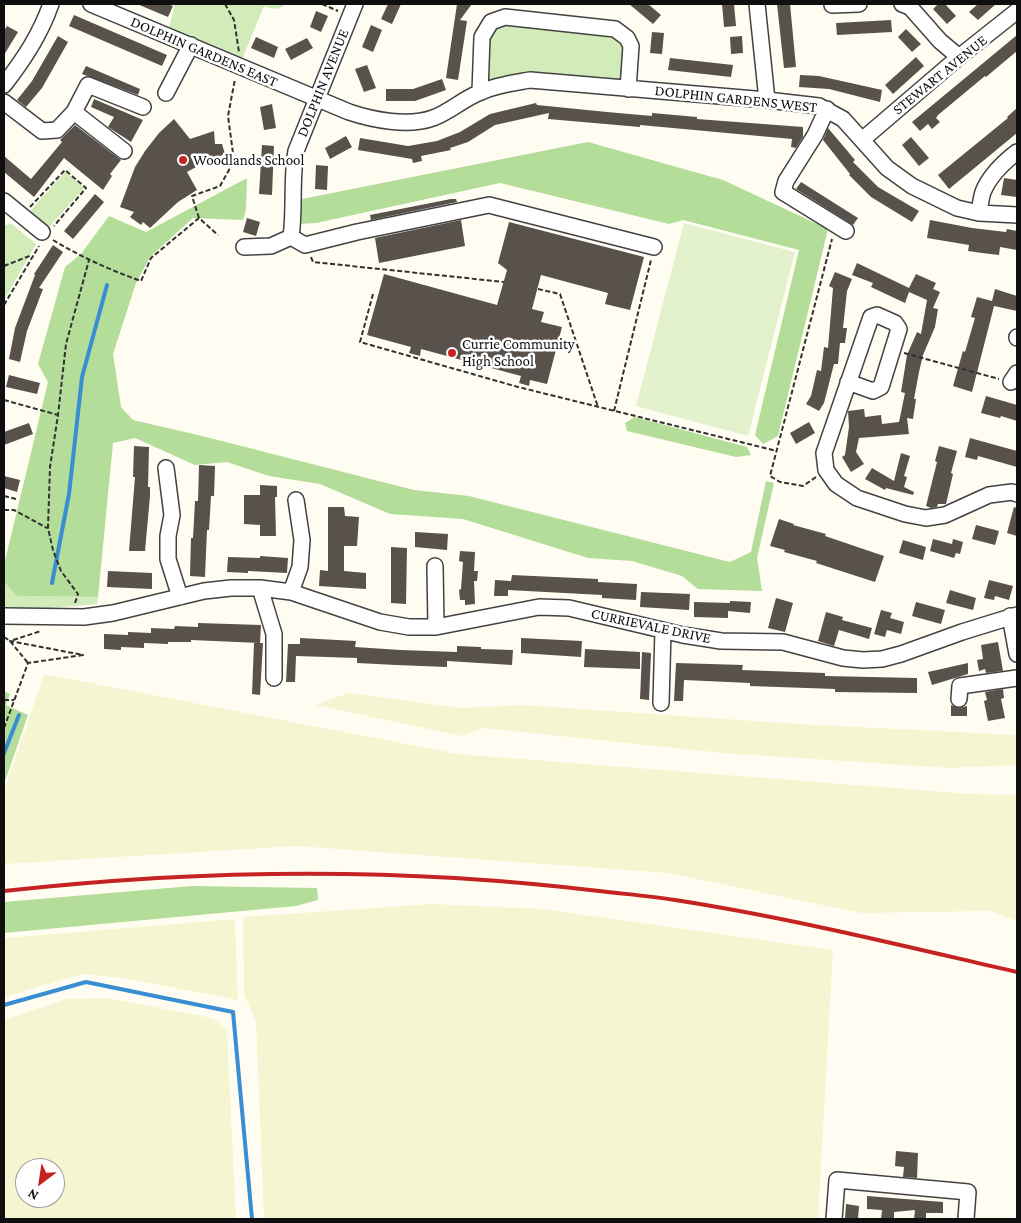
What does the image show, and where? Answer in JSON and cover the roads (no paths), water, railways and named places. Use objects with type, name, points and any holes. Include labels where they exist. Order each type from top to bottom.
[{"type":"street","points":[[4,85],[25,58],[43,25],[51,4]]},
{"type":"street","name":"DOLPHIN GARDENS EAST","points":[[91,4],[107,7],[237,66],[318,99]]},
{"type":"street","points":[[757,4],[767,100]]},
{"type":"street","points":[[832,5],[859,4]]},
{"type":"street","points":[[902,4],[910,7],[940,42],[959,57]]},
{"type":"street","name":"DOLPHIN AVENUE","points":[[292,230],[293,172],[296,151],[352,10]]},
{"type":"street","name":"STEWART AVENUE","points":[[862,140],[959,57],[1017,11]]},
{"type":"street","points":[[480,92],[482,37],[491,22],[505,17],[614,29],[627,38],[631,46],[628,88]]},
{"type":"street","points":[[166,93],[191,45]]},
{"type":"street","name":"DOLPHIN GARDENS WEST","points":[[318,99],[368,118],[386,122],[410,122],[433,118],[480,92],[511,83],[530,80],[819,106],[843,119],[887,168],[912,186],[957,208],[1017,215]]},
{"type":"street","points":[[4,102],[42,131],[57,130],[74,112],[88,85],[143,107]]},
{"type":"street","points":[[827,109],[815,135],[786,180],[783,192],[841,228]]},
{"type":"street","points":[[74,112],[124,151]]},
{"type":"street","points":[[979,212],[983,193],[990,181],[1008,159],[1017,152]]},
{"type":"street","points":[[4,201],[42,232]]},
{"type":"street","points":[[244,247],[270,246],[292,230],[304,245],[357,232],[489,205],[654,247]]},
{"type":"street","points":[[848,382],[873,391],[881,387],[899,328],[895,323],[877,315],[871,317],[848,382],[824,453],[826,470],[836,484],[858,498],[905,514],[926,518],[945,515],[989,494],[1012,492],[1017,494]]},
{"type":"street","points":[[166,468],[172,515],[168,536],[168,558],[180,597]]},
{"type":"street","points":[[291,592],[300,567],[302,540],[296,500]]},
{"type":"street","points":[[436,566],[436,627]]},
{"type":"street","points":[[260,588],[274,634],[274,678]]},
{"type":"street","name":"CURRIEVALE DRIVE","points":[[4,616],[70,617],[114,613],[204,591],[260,588],[291,592],[380,622],[409,627],[436,627],[539,607],[568,608],[721,641],[783,642],[843,658],[863,660],[900,654],[1013,615],[1017,654]]},
{"type":"street","points":[[661,703],[663,630]]},
{"type":"street","points":[[959,699],[960,686],[1017,678]]},
{"type":"street","points":[[834,1219],[836,1180],[968,1192],[966,1219]]},
{"type":"waterway","points":[[52,583],[69,494],[82,377],[107,285]]},
{"type":"waterway","points":[[4,753],[19,715]]},
{"type":"waterway","points":[[4,1005],[86,982],[233,1012],[252,1219]]},
{"type":"railway","points":[[4,891],[152,878],[227,875],[376,875],[525,883],[656,897],[718,907],[847,933],[1017,972]]},
{"type":"place","name":"Woodlands School","points":[[183,160]]},
{"type":"place","name":"Currie Community High School","points":[[452,353]]}]
